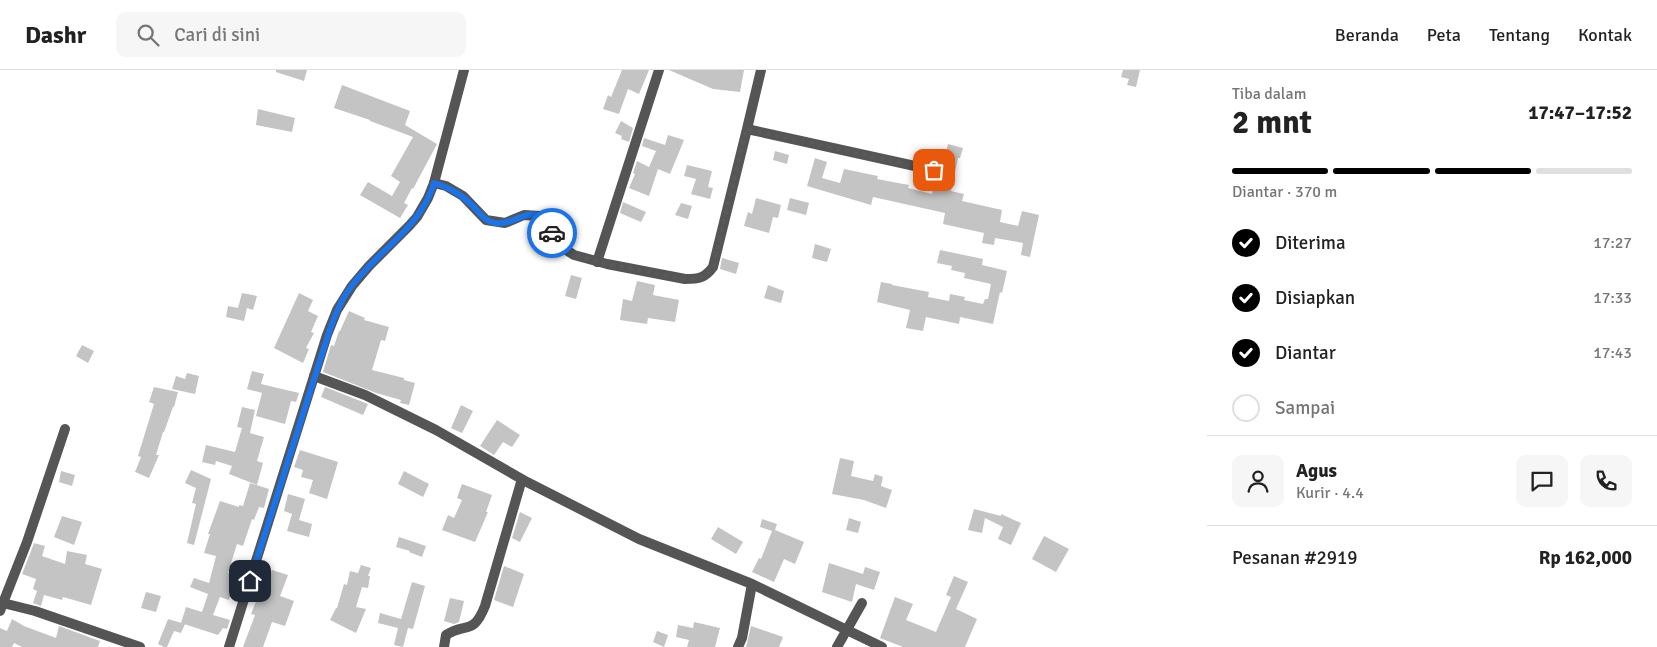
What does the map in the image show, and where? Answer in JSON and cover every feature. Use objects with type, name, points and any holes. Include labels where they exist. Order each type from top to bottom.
[{"type":"street","points":[[229,647],[328,335],[344,298],[352,286],[417,217],[428,198],[434,183],[464,70]]},
{"type":"street","points":[[598,262],[659,70]]},
{"type":"street","points":[[434,183],[446,186],[462,196],[486,220],[505,223],[524,215],[540,216],[545,219],[560,246],[574,255],[598,262],[698,280],[706,276],[713,267],[761,70]]},
{"type":"street","points":[[746,129],[934,170]]},
{"type":"street","points":[[314,376],[365,396],[436,430],[522,479],[639,539],[752,584],[882,647]]},
{"type":"street","points":[[65,429],[27,542],[2,607],[35,611],[140,647]]},
{"type":"street","points":[[444,647],[446,635],[472,627],[481,617],[522,479]]},
{"type":"street","points":[[738,647],[742,638],[752,584]]},
{"type":"street","points":[[837,647],[862,603]]},
{"type":"building","points":[[276,70],[307,70],[304,81],[276,72]]},
{"type":"building","points":[[622,70],[649,70],[639,94],[628,89],[619,114],[603,109],[608,95],[611,97]]},
{"type":"building","points":[[669,70],[744,70],[740,92],[713,89]]},
{"type":"building","points":[[1123,70],[1140,70],[1136,87],[1127,85],[1129,79],[1121,77]]},
{"type":"building","points":[[342,85],[410,111],[405,125],[437,144],[404,203],[408,205],[400,218],[360,195],[368,182],[392,196],[400,182],[391,176],[413,137],[334,108]]},
{"type":"building","points":[[258,109],[295,118],[292,132],[256,125]]},
{"type":"building","points":[[621,121],[633,128],[629,142],[621,139],[622,136],[615,133]]},
{"type":"building","points":[[668,135],[684,140],[670,174],[658,169],[649,196],[629,188],[635,174],[633,173],[637,161],[649,167],[656,151],[642,146],[644,138],[665,145]]},
{"type":"building","points":[[948,144],[963,148],[960,158],[958,158],[951,191],[964,194],[962,201],[1002,210],[1000,222],[1018,226],[1022,211],[1039,215],[1030,257],[1021,255],[1023,243],[995,238],[994,245],[982,243],[984,233],[943,224],[945,213],[873,197],[871,205],[807,186],[815,158],[827,162],[822,178],[840,183],[844,169],[878,176],[877,179],[909,185],[908,188],[932,194],[933,189],[937,190]]},
{"type":"building","points":[[775,151],[789,155],[787,164],[773,160]]},
{"type":"building","points":[[687,165],[712,171],[708,187],[713,188],[710,199],[691,194],[696,179],[684,176]]},
{"type":"building","points":[[756,198],[781,205],[778,218],[773,217],[769,233],[744,226],[748,212],[752,214]]},
{"type":"building","points":[[790,198],[809,203],[806,215],[787,210]]},
{"type":"building","points":[[623,202],[646,212],[641,222],[620,213]]},
{"type":"building","points":[[681,203],[692,206],[688,219],[675,215]]},
{"type":"building","points":[[815,244],[831,249],[827,262],[812,258]]},
{"type":"building","points":[[940,250],[983,259],[982,265],[1007,271],[993,324],[960,317],[959,324],[926,317],[923,331],[906,328],[910,310],[877,302],[881,282],[929,292],[928,297],[949,301],[950,294],[965,297],[964,300],[983,304],[985,299],[988,299],[991,284],[964,278],[965,273],[951,270],[952,266],[937,263]]},
{"type":"building","points":[[722,258],[739,263],[736,274],[720,269]]},
{"type":"building","points":[[571,275],[582,278],[576,299],[565,296]]},
{"type":"building","points":[[637,281],[655,285],[653,295],[679,300],[675,322],[648,318],[647,324],[620,320],[623,299],[632,301]]},
{"type":"building","points":[[768,285],[784,291],[781,303],[764,298]]},
{"type":"building","points":[[242,293],[257,296],[253,310],[247,308],[244,321],[226,317],[228,306],[238,308]]},
{"type":"building","points":[[299,293],[313,300],[308,311],[318,316],[311,332],[314,333],[306,348],[309,349],[303,363],[274,348]]},
{"type":"building","points":[[349,311],[365,318],[364,320],[389,327],[385,341],[381,340],[372,370],[404,378],[404,380],[415,383],[409,405],[400,403],[401,400],[376,393],[323,372],[331,345],[334,346]]},
{"type":"building","points":[[82,345],[94,351],[88,363],[76,356]]},
{"type":"building","points":[[252,371],[264,374],[261,384],[299,393],[296,402],[291,401],[285,424],[256,416],[262,393],[247,389]]},
{"type":"building","points":[[187,373],[199,376],[195,394],[172,389],[176,376],[185,379]]},
{"type":"building","points":[[154,387],[178,392],[156,455],[159,455],[149,478],[135,472],[141,457],[138,456],[154,404],[149,402]]},
{"type":"building","points":[[325,387],[368,404],[363,415],[321,397]]},
{"type":"building","points":[[461,405],[473,411],[462,433],[451,428]]},
{"type":"building","points":[[242,407],[255,410],[250,433],[264,437],[257,461],[263,463],[257,485],[229,474],[232,466],[216,461],[215,465],[202,462],[206,445],[235,452],[242,428],[237,427]]},
{"type":"building","points":[[497,420],[520,435],[512,447],[503,442],[494,455],[480,446]]},
{"type":"building","points":[[300,450],[338,462],[327,499],[309,493],[313,480],[301,477],[303,470],[294,467]]},
{"type":"building","points":[[840,458],[854,461],[851,476],[873,481],[875,474],[883,477],[881,486],[892,490],[886,508],[864,500],[832,494]]},
{"type":"building","points":[[191,470],[211,479],[194,545],[187,543],[196,504],[192,503],[196,488],[185,483]]},
{"type":"building","points":[[61,471],[75,475],[72,486],[59,482]]},
{"type":"building","points":[[404,471],[429,484],[423,497],[398,484]]},
{"type":"building","points":[[250,483],[269,489],[264,508],[259,507],[254,520],[252,519],[243,546],[237,544],[228,573],[240,576],[236,588],[233,587],[229,600],[220,597],[213,615],[230,620],[227,629],[223,628],[218,635],[181,623],[186,607],[202,612],[208,594],[190,587],[194,578],[209,583],[216,556],[204,553],[210,534],[208,534],[220,501],[239,507],[239,505],[243,506]]},
{"type":"building","points":[[462,484],[492,495],[486,512],[488,512],[475,542],[442,530],[448,515],[454,518],[462,500],[457,498]]},
{"type":"building","points":[[288,494],[305,499],[299,520],[312,524],[309,537],[287,531],[292,514],[284,511]]},
{"type":"building","points":[[974,509],[1001,516],[1001,514],[1021,523],[1011,545],[998,539],[1003,527],[985,518],[982,533],[968,530]]},
{"type":"building","points":[[520,512],[532,518],[520,542],[512,538]]},
{"type":"building","points":[[62,516],[82,522],[74,545],[54,537]]},
{"type":"building","points":[[849,518],[861,522],[858,533],[846,530]]},
{"type":"building","points":[[762,519],[777,524],[775,530],[804,542],[795,564],[784,559],[774,582],[752,572],[759,558],[761,559],[772,531],[760,527]]},
{"type":"building","points":[[718,527],[743,542],[736,554],[711,539]]},
{"type":"building","points":[[1044,536],[1069,549],[1056,572],[1032,559]]},
{"type":"building","points":[[399,537],[426,546],[422,557],[396,547]]},
{"type":"building","points":[[34,543],[45,546],[42,556],[65,564],[67,551],[87,555],[85,564],[102,569],[91,605],[63,597],[62,600],[44,595],[41,606],[33,603],[37,591],[33,589],[36,579],[22,574]]},
{"type":"building","points":[[829,563],[863,574],[865,567],[880,572],[874,590],[856,584],[852,602],[822,592]]},
{"type":"building","points":[[361,565],[371,568],[368,576],[370,576],[368,588],[362,587],[356,607],[366,609],[356,633],[330,620],[337,608],[344,584],[347,585],[350,571],[358,573]]},
{"type":"building","points":[[504,566],[524,574],[513,607],[494,600]]},
{"type":"building","points":[[272,570],[288,575],[280,596],[294,601],[285,626],[272,622],[263,647],[243,647],[255,615],[251,614],[261,589],[265,590]]},
{"type":"building","points":[[954,576],[968,582],[956,609],[977,619],[965,647],[903,647],[880,638],[895,597],[913,604],[906,620],[936,632],[951,597],[946,595]]},
{"type":"building","points":[[412,582],[425,586],[413,629],[408,628],[403,647],[394,645],[398,628],[378,623],[380,613],[401,619]]},
{"type":"building","points":[[146,592],[161,596],[156,612],[141,608]]},
{"type":"building","points":[[450,598],[464,601],[459,622],[454,624],[444,621]]},
{"type":"building","points":[[12,619],[24,626],[56,638],[59,626],[100,641],[98,647],[22,647],[14,643],[12,647],[0,647],[0,628],[7,631]]},
{"type":"building","points":[[168,619],[185,624],[181,633],[174,631],[167,647],[164,647],[158,644]]},
{"type":"building","points":[[694,622],[720,628],[715,647],[687,647],[689,640],[676,637],[678,625],[693,628]]},
{"type":"building","points":[[751,626],[783,637],[779,647],[746,647]]},
{"type":"building","points":[[657,631],[668,635],[664,647],[653,642]]},
{"type":"way so far","points":[[552,233],[560,246],[574,255],[598,262],[685,279],[698,280],[706,276],[713,267],[746,129],[934,170]]},
{"type":"route","points":[[250,581],[337,310],[352,286],[369,266],[417,217],[434,183],[446,186],[462,196],[486,220],[505,223],[524,215],[532,214],[545,219],[552,233]]}]
